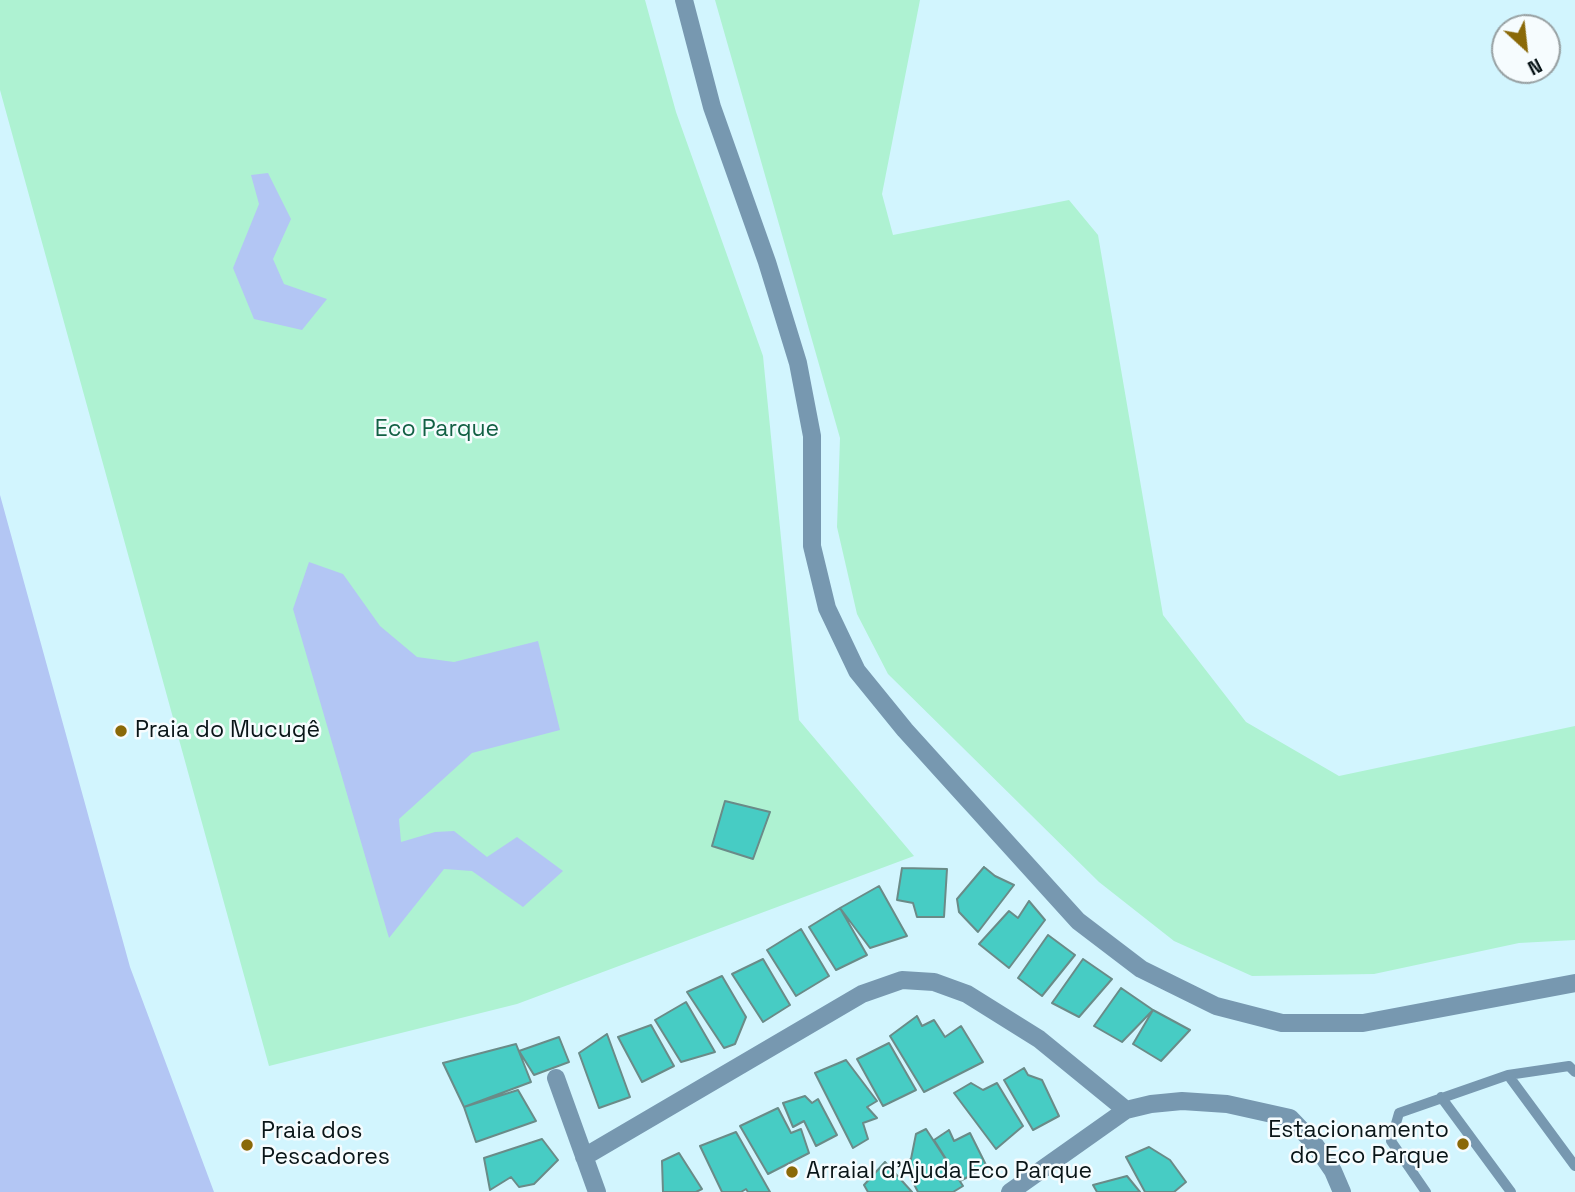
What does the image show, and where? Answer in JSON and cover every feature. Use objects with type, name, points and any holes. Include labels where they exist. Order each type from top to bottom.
[{"type":"street","points":[[684,0],[712,107],[767,262],[799,363],[812,436],[812,547],[827,608],[857,671],[923,750],[1078,921],[1141,969],[1216,1006],[1282,1023],[1363,1023],[1575,983]]},
{"type":"street","points":[[584,1157],[862,994],[902,980],[934,982],[967,994],[1040,1039],[1126,1110]]},
{"type":"street","points":[[556,1078],[597,1192]]},
{"type":"street","points":[[1010,1192],[1126,1110],[1182,1101],[1227,1104],[1290,1118],[1313,1142],[1333,1171],[1342,1192]]},
{"type":"lane","points":[[1426,1192],[1391,1141],[1399,1113],[1508,1075],[1569,1066],[1575,1072]]},
{"type":"lane","points":[[1508,1075],[1575,1166]]},
{"type":"lane","points":[[1441,1097],[1511,1192]]},
{"type":"green space","name":"Eco Parque","points":[[0,0],[645,0],[676,112],[763,356],[799,720],[914,856],[517,1004],[269,1066],[0,90]]},
{"type":"green space","points":[[715,0],[920,0],[882,194],[893,235],[1069,200],[1098,235],[1163,615],[1246,722],[1339,776],[1575,726],[1575,940],[1519,943],[1374,974],[1252,976],[1174,941],[1099,882],[888,674],[857,614],[837,527],[840,438]]},
{"type":"water","points":[[268,173],[291,219],[273,259],[284,284],[327,299],[302,330],[254,319],[233,268],[259,204],[251,175]]},
{"type":"water","points":[[0,495],[130,967],[214,1192],[0,1192]]},
{"type":"water","points":[[309,562],[343,574],[380,626],[417,657],[454,662],[538,641],[560,730],[472,753],[399,819],[401,842],[435,832],[454,831],[487,857],[517,837],[563,871],[523,907],[472,871],[444,869],[389,938],[293,609]]},
{"type":"building","points":[[725,801],[770,812],[753,859],[712,846]]},
{"type":"building","points":[[984,867],[1014,885],[978,932],[959,912],[957,899]]},
{"type":"building","points":[[902,868],[947,869],[944,917],[917,917],[913,903],[897,900]]},
{"type":"building","points":[[879,886],[907,936],[870,948],[840,908]]},
{"type":"building","points":[[1029,901],[1045,920],[1009,968],[979,944],[1009,911],[1018,918]]},
{"type":"building","points":[[840,908],[867,955],[836,970],[809,927]]},
{"type":"building","points":[[801,929],[829,976],[796,996],[767,950]]},
{"type":"building","points":[[1048,935],[1075,955],[1042,996],[1018,978]]},
{"type":"building","points":[[763,959],[790,1005],[763,1022],[732,974]]},
{"type":"building","points":[[1083,959],[1112,979],[1079,1017],[1052,1003]]},
{"type":"building","points":[[722,976],[746,1017],[735,1044],[724,1048],[687,992]]},
{"type":"building","points":[[1121,988],[1153,1010],[1122,1042],[1094,1026]]},
{"type":"building","points":[[686,1002],[715,1052],[681,1062],[655,1020]]},
{"type":"building","points":[[1153,1010],[1190,1030],[1161,1061],[1133,1044]]},
{"type":"building","points":[[917,1016],[922,1026],[934,1020],[945,1037],[961,1026],[983,1062],[924,1092],[890,1036]]},
{"type":"building","points":[[651,1025],[674,1066],[642,1082],[618,1037]]},
{"type":"building","points":[[607,1034],[630,1097],[599,1108],[579,1053]]},
{"type":"building","points":[[559,1037],[569,1062],[534,1075],[519,1051]]},
{"type":"building","points":[[889,1043],[916,1090],[883,1106],[857,1059]]},
{"type":"building","points":[[516,1044],[531,1082],[464,1107],[443,1063]]},
{"type":"building","points":[[846,1060],[877,1101],[867,1107],[877,1118],[863,1123],[868,1139],[853,1148],[815,1073]]},
{"type":"building","points":[[1024,1068],[1028,1075],[1042,1080],[1059,1116],[1033,1130],[1004,1080]]},
{"type":"building","points":[[971,1083],[983,1090],[997,1083],[1023,1126],[996,1149],[954,1093]]},
{"type":"building","points":[[518,1090],[536,1121],[476,1142],[464,1107]]},
{"type":"building","points":[[805,1096],[812,1103],[818,1099],[837,1135],[816,1146],[804,1121],[793,1127],[783,1103]]},
{"type":"building","points":[[778,1108],[791,1133],[801,1129],[809,1153],[768,1174],[740,1126]]},
{"type":"building","points":[[926,1129],[963,1186],[953,1192],[918,1192],[903,1163],[911,1159],[916,1134]]},
{"type":"building","points":[[949,1130],[954,1141],[970,1133],[987,1167],[960,1181],[934,1140]]},
{"type":"building","points":[[736,1132],[770,1192],[748,1192],[746,1189],[741,1192],[722,1192],[700,1146]]},
{"type":"building","points":[[542,1139],[558,1160],[534,1184],[519,1187],[511,1177],[490,1190],[484,1158]]},
{"type":"building","points":[[1149,1147],[1170,1160],[1186,1182],[1174,1192],[1145,1192],[1126,1157]]},
{"type":"building","points":[[679,1153],[702,1189],[696,1192],[663,1192],[662,1161]]},
{"type":"building","points":[[885,1162],[912,1192],[868,1192],[864,1185]]},
{"type":"building","points":[[1127,1176],[1140,1192],[1097,1192],[1093,1185]]},
{"type":"place","name":"Praia do Mucugê","points":[[121,731]]},
{"type":"place","name":"Estacionamento do Eco Parque","points":[[1463,1144]]},
{"type":"place","name":"Praia dos Pescadores","points":[[247,1145]]},
{"type":"place","name":"Arraial d'Ajuda Eco Parque","points":[[792,1172]]}]
